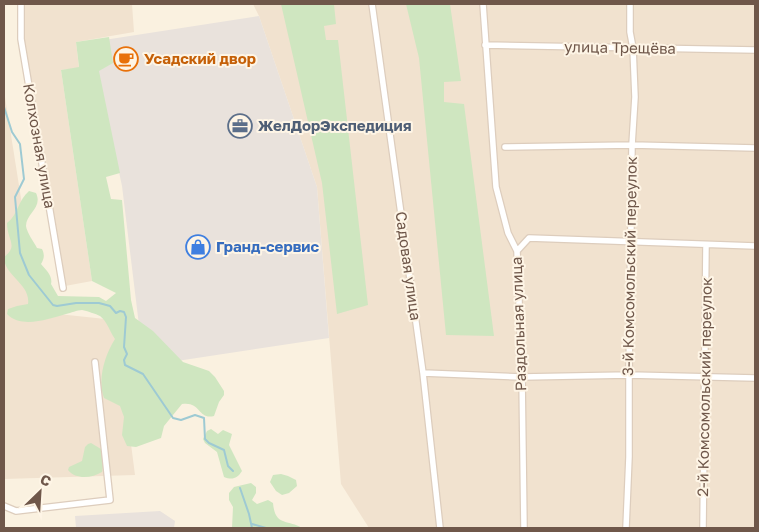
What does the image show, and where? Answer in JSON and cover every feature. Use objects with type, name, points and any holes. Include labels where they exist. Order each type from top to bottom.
[{"type":"street","name":"Колхозная улица","points":[[21,4],[21,40],[63,288]]},
{"type":"street","name":"Садовая улица","points":[[372,4],[423,373],[440,528]]},
{"type":"street","name":"Раздольная улица","points":[[483,4],[496,187],[508,233],[517,251],[522,377],[524,528]]},
{"type":"street","name":"3-й Комсомольский переулок","points":[[626,528],[629,457],[632,145],[635,97],[633,48],[630,32],[630,4]]},
{"type":"street","name":"улица Трещёва","points":[[486,45],[755,50]]},
{"type":"street","points":[[505,147],[632,145],[755,148]]},
{"type":"street","points":[[517,251],[529,238],[755,246]]},
{"type":"street","name":"2-й Комсомольский переулок","points":[[703,528],[706,245]]},
{"type":"street","points":[[4,506],[16,511],[110,500],[95,362]]},
{"type":"street","points":[[423,373],[522,377],[629,375],[755,378]]},
{"type":"shaded area","points":[[22,4],[132,4],[134,32],[76,42],[79,68],[61,70],[92,281],[65,286],[23,40]]},
{"type":"shaded area","points":[[253,4],[755,4],[755,528],[369,528],[341,484],[317,187],[259,16]]},
{"type":"shaded area","points":[[259,16],[317,187],[329,338],[144,366],[122,186],[91,42]]},
{"type":"shaded area","points":[[4,97],[39,312],[115,320],[135,475],[4,479]]},
{"type":"shaded area","points":[[160,511],[175,521],[174,528],[76,528],[75,516]]},
{"type":"green space","points":[[281,4],[334,4],[336,24],[324,26],[326,40],[338,40],[368,305],[337,314],[322,183]]},
{"type":"green space","points":[[406,4],[450,4],[461,81],[444,82],[444,102],[464,104],[494,336],[446,335],[419,58]]},
{"type":"green space","points":[[109,37],[113,63],[99,71],[120,173],[106,177],[111,199],[122,200],[131,300],[135,318],[153,331],[183,362],[209,371],[224,391],[214,416],[209,417],[205,415],[193,405],[182,404],[164,426],[161,438],[136,447],[127,446],[122,435],[124,417],[120,406],[104,398],[102,391],[103,367],[115,339],[102,318],[82,310],[35,322],[27,322],[13,319],[7,314],[8,309],[28,304],[26,291],[8,270],[4,257],[12,246],[7,223],[14,216],[22,199],[29,191],[36,193],[38,198],[36,207],[29,217],[26,226],[37,248],[42,249],[44,253],[41,264],[50,276],[51,284],[58,296],[99,297],[106,301],[116,293],[92,281],[61,70],[79,67],[76,42]]},
{"type":"green space","points":[[211,429],[218,434],[223,430],[232,434],[229,445],[242,471],[232,479],[224,477],[217,452],[205,443],[203,439],[207,431]]},
{"type":"green space","points":[[91,443],[101,449],[104,460],[102,472],[94,476],[84,477],[71,473],[68,470],[69,467],[82,461],[85,447]]},
{"type":"green space","points":[[281,474],[296,480],[297,486],[289,493],[282,495],[276,491],[270,482],[273,475]]},
{"type":"green space","points":[[251,483],[256,487],[256,493],[252,500],[257,504],[268,500],[273,503],[274,511],[279,519],[302,528],[232,528],[233,507],[229,500],[229,493],[234,487]]},
{"type":"waterway","points":[[4,107],[12,132],[20,144],[24,179],[15,197],[20,253],[29,275],[53,305],[99,303],[110,306],[116,313],[124,312],[126,317],[124,347],[127,354],[124,360],[125,365],[143,374],[173,418],[181,420],[195,415],[204,418],[205,439],[224,450],[228,466],[233,471]]},
{"type":"waterway","points":[[240,488],[252,528]]},
{"type":"waterway","points":[[252,524],[266,528]]},
{"type":"place","name":"Усадский двор","points":[[126,59]]},
{"type":"place","name":"ЖелДорЭкспедиция","points":[[240,126]]},
{"type":"place","name":"Гранд-сервис","points":[[198,247]]}]
